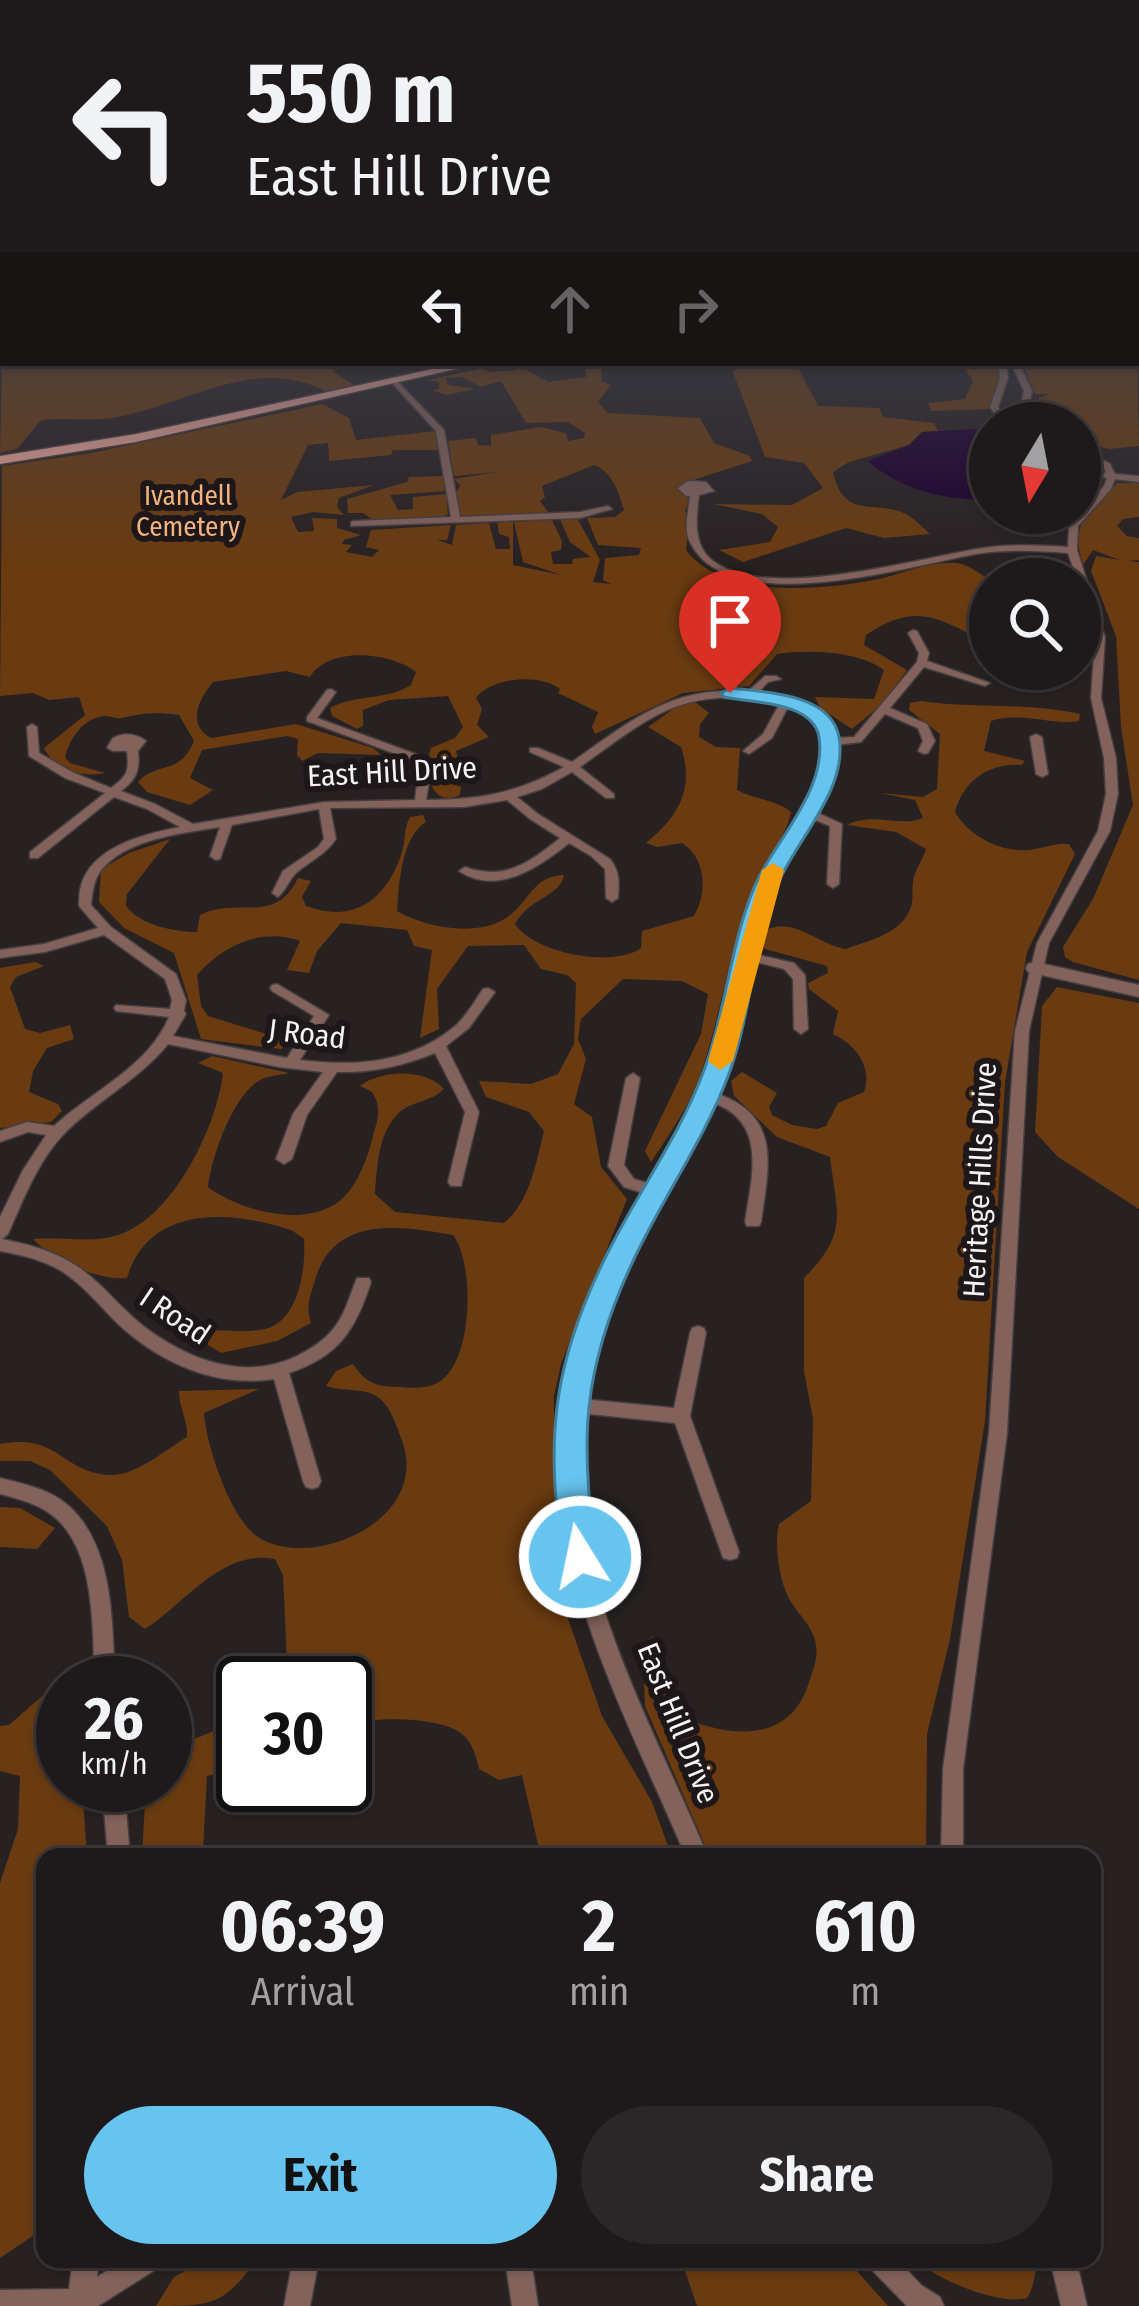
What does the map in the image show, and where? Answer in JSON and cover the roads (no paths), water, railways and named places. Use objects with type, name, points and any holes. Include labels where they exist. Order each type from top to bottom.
[{"type":"main road","points":[[0,460],[136,438],[463,366]]},
{"type":"street","points":[[996,402],[1004,378],[1002,366]]},
{"type":"street","points":[[1016,366],[1028,391],[1026,402]]},
{"type":"street","points":[[396,382],[442,436],[456,521]]},
{"type":"street","points":[[1101,462],[1112,476]]},
{"type":"street","points":[[1101,474],[1139,479]]},
{"type":"street","name":"Heritage Hills Drive","points":[[1101,494],[1112,476]]},
{"type":"street","points":[[695,495],[692,538],[699,551],[736,573],[770,580],[860,577],[995,549],[1072,550]]},
{"type":"street","points":[[354,524],[608,509]]},
{"type":"street","name":"Heritage Hills Drive","points":[[952,1848],[953,1768],[998,1433],[1018,1066],[1035,968],[1052,920],[1104,831],[1112,794],[1110,758],[1096,698],[1100,637],[1072,550],[1072,534]]},
{"type":"street","points":[[830,742],[857,740],[922,663],[924,653],[913,634]]},
{"type":"street","points":[[922,663],[969,678]]},
{"type":"street","points":[[751,694],[765,679],[776,680]]},
{"type":"street","points":[[331,692],[311,719],[417,758],[424,776],[420,803]]},
{"type":"street","name":"East Hill Drive","points":[[106,930],[85,905],[92,873],[128,845],[191,828],[324,805],[510,796],[544,784],[656,707],[709,694],[751,694],[786,701],[825,724],[830,742],[822,784],[768,881],[730,1030],[707,1095],[605,1289],[571,1405],[568,1479],[580,1557],[606,1635],[693,1848]]},
{"type":"street","points":[[749,751],[768,736],[786,701]]},
{"type":"street","points":[[884,710],[922,726],[929,741],[924,751]]},
{"type":"street","points":[[32,727],[34,754],[46,765],[64,776],[165,809],[191,828]]},
{"type":"street","points":[[1036,737],[1042,774]]},
{"type":"street","points":[[34,855],[117,791],[131,775],[132,750]]},
{"type":"street","points":[[534,750],[571,766],[610,796]]},
{"type":"street","points":[[533,766],[547,757]]},
{"type":"street","points":[[510,796],[539,824],[599,855],[611,868],[612,898]]},
{"type":"street","points":[[278,893],[287,874],[330,839],[324,805]]},
{"type":"street","points":[[808,813],[836,824],[833,884]]},
{"type":"street","points":[[216,856],[227,822]]},
{"type":"street","points":[[465,871],[473,876],[504,875],[541,860],[566,839]]},
{"type":"street","points":[[0,954],[45,948],[106,930],[171,977],[178,988],[178,1014],[166,1039],[56,1132],[31,1167],[0,1234]]},
{"type":"street","points":[[747,956],[789,966],[800,978],[801,1030]]},
{"type":"street","points":[[1035,968],[1139,992]]},
{"type":"street","points":[[277,988],[322,1015],[292,1062]]},
{"type":"street","name":"J Road","points":[[166,1039],[333,1068],[361,1067],[438,1044],[462,1028],[488,992]]},
{"type":"street","points":[[121,1008],[178,1014]]},
{"type":"street","points":[[438,1044],[472,1112],[456,1181]]},
{"type":"street","points":[[284,1159],[300,1114],[333,1068]]},
{"type":"street","points":[[633,1078],[616,1166],[629,1183],[656,1190]]},
{"type":"street","points":[[707,1095],[725,1099],[754,1128],[762,1150],[753,1222]]},
{"type":"street","points":[[0,1137],[26,1126],[56,1132]]},
{"type":"street","name":"I Road","points":[[0,1245],[24,1249],[68,1268],[140,1333],[196,1366],[232,1376],[280,1371],[343,1336],[363,1282]]},
{"type":"street","points":[[698,1333],[681,1416],[730,1552]]},
{"type":"street","points":[[280,1371],[312,1481]]},
{"type":"street","points":[[571,1405],[681,1416]]},
{"type":"street","points":[[0,1486],[41,1496],[64,1509],[78,1528],[94,1572],[102,1656]]},
{"type":"street","points":[[115,1812],[118,1848]]},
{"type":"street","points":[[80,2304],[85,2268]]},
{"type":"street","points":[[0,2303],[80,2304],[135,2268]]},
{"type":"street","points":[[297,2306],[303,2268]]},
{"type":"street","points":[[519,2268],[525,2306]]},
{"type":"street","points":[[889,2268],[931,2306]]},
{"type":"street","points":[[1065,2268],[1073,2306]]},
{"type":"park label","name":"Ivandell Cemetery","points":[[188,512]]}]
